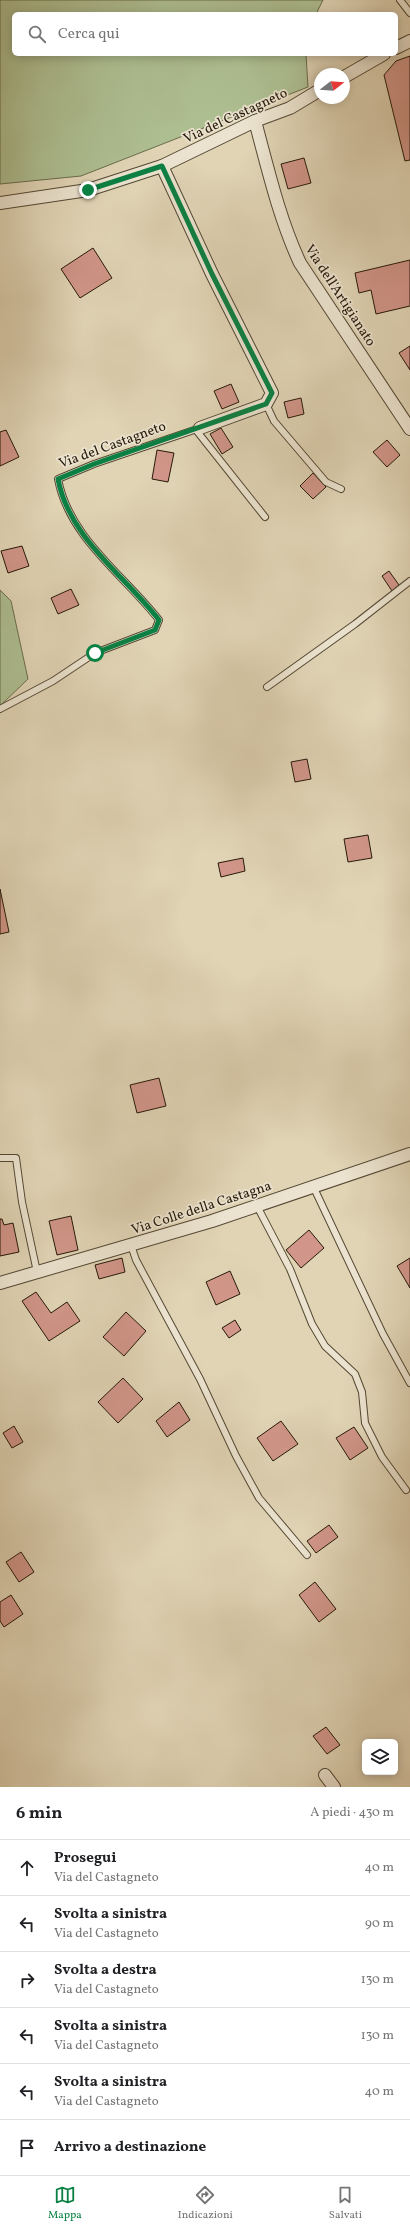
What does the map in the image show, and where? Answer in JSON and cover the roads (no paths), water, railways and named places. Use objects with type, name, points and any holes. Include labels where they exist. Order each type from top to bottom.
[{"type":"street","points":[[398,47],[410,41]]},
{"type":"street","points":[[350,74],[381,56]]},
{"type":"street","name":"Via del Castagneto","points":[[0,203],[88,190],[162,166],[254,121],[290,108],[314,94]]},
{"type":"street","name":"Via dell'Artigianato","points":[[254,121],[281,216],[290,242],[300,263],[410,429]]},
{"type":"street","points":[[162,166],[212,274],[272,393],[266,404]]},
{"type":"street","name":"Via del Castagneto","points":[[198,429],[266,404]]},
{"type":"street","name":"Via Colle della Castagna","points":[[0,1283],[257,1206],[410,1154]]},
{"type":"street","points":[[325,1774],[334,1787]]},
{"type":"lane","points":[[400,0],[410,13]]},
{"type":"lane","points":[[266,404],[274,421],[326,482],[341,489]]},
{"type":"lane","points":[[198,429],[265,517]]},
{"type":"lane","name":"Via del Castagneto","points":[[0,709],[53,681],[95,653],[155,630],[159,620],[82,534],[61,496],[58,479],[94,464],[198,429]]},
{"type":"lane","points":[[267,687],[355,624],[410,581]]},
{"type":"lane","points":[[0,1158],[16,1158],[22,1202],[37,1272]]},
{"type":"lane","points":[[313,1186],[384,1334],[410,1383]]},
{"type":"lane","points":[[257,1206],[290,1269],[312,1324],[325,1346],[354,1374],[362,1392],[365,1423],[382,1457],[406,1490]]},
{"type":"lane","points":[[131,1245],[136,1260],[200,1378],[236,1456],[259,1498],[307,1555]]}]
